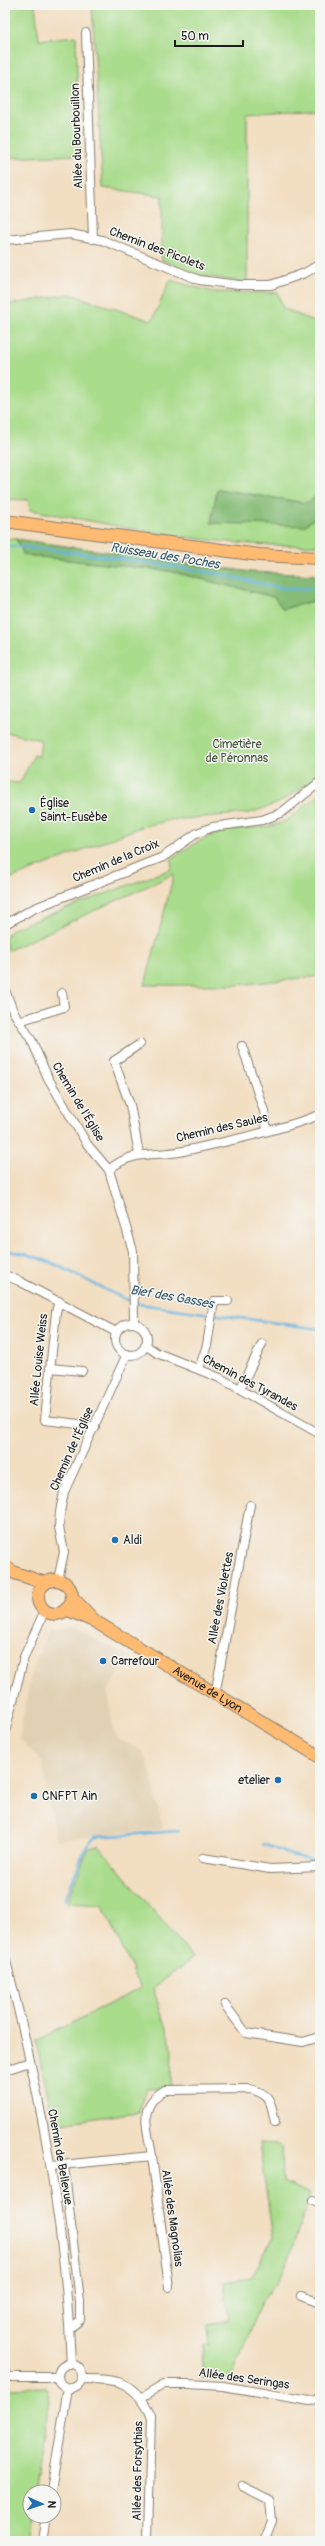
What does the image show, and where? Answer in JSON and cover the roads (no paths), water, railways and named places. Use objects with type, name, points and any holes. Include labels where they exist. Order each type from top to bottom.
[{"type":"main road","points":[[5,521],[258,555],[320,558]]},
{"type":"main road","points":[[10,1570],[26,1585],[42,1588],[58,1580],[68,1586],[72,1597],[66,1609],[58,1614],[45,1610],[39,1602],[42,1588]]},
{"type":"main road","name":"Avenue de Lyon","points":[[72,1597],[96,1622]]},
{"type":"main road","name":"Avenue de Lyon","points":[[66,1609],[96,1622],[320,1757]]},
{"type":"street","name":"Allée du Bourbouillon","points":[[86,33],[93,239]]},
{"type":"street","name":"Chemin des Picolets","points":[[5,240],[70,234],[93,239],[199,280],[239,285],[271,285],[305,273],[320,264]]},
{"type":"street","name":"Chemin de la Croix","points":[[5,924],[35,908],[163,857],[197,833],[213,827],[262,820],[281,813],[320,782]]},
{"type":"street","name":"Chemin de l'Église","points":[[5,990],[19,1021],[32,1041],[48,1078],[87,1144],[109,1170],[133,1251],[134,1323]]},
{"type":"street","points":[[19,1021],[64,1007],[62,993]]},
{"type":"street","points":[[139,1154],[130,1105],[114,1061],[140,1044]]},
{"type":"street","points":[[242,1046],[264,1111],[267,1130]]},
{"type":"street","name":"Chemin des Saules","points":[[109,1170],[119,1161],[139,1154],[180,1152],[320,1115]]},
{"type":"street","points":[[5,1275],[59,1301],[116,1332]]},
{"type":"street","name":"Allée Louise Weiss","points":[[59,1301],[45,1420],[87,1424],[95,1428]]},
{"type":"street","points":[[199,1369],[207,1345],[214,1301],[228,1301]]},
{"type":"street","points":[[134,1323],[145,1331],[145,1345],[138,1353],[127,1354],[116,1346],[116,1332],[123,1324],[134,1323]]},
{"type":"street","points":[[240,1389],[262,1344]]},
{"type":"street","name":"Chemin des Tyrandes","points":[[145,1345],[156,1353],[199,1369],[240,1389],[320,1434]]},
{"type":"street","name":"Chemin de l'Église","points":[[58,1580],[64,1552],[59,1527],[64,1492],[95,1428],[127,1354]]},
{"type":"street","points":[[50,1368],[82,1371]]},
{"type":"street","name":"Allée des Violettes","points":[[215,1695],[250,1505]]},
{"type":"street","points":[[5,1732],[24,1657],[45,1610]]},
{"type":"street","points":[[203,1858],[270,1869],[320,1867]]},
{"type":"street","name":"Chemin de Bellevue","points":[[5,1957],[30,2062],[51,2166],[70,2328],[71,2364]]},
{"type":"street","points":[[5,1989],[12,1984]]},
{"type":"street","points":[[225,2005],[246,2033],[303,2042],[320,2037]]},
{"type":"street","points":[[5,2070],[30,2062]]},
{"type":"street","points":[[152,2156],[146,2109],[153,2097],[165,2090],[250,2089],[263,2092],[271,2102],[276,2122]]},
{"type":"street","name":"Allée des Magnolias","points":[[51,2166],[152,2156],[169,2287]]},
{"type":"street","points":[[64,2165],[80,2301],[80,2320],[70,2328]]},
{"type":"street","points":[[301,2296],[320,2303]]},
{"type":"street","points":[[71,2364],[80,2369],[82,2379],[78,2385],[68,2388],[62,2385],[58,2376],[64,2366],[71,2364]]},
{"type":"street","points":[[5,2377],[58,2376]]},
{"type":"street","name":"Allée des Forsythias","points":[[82,2379],[109,2379],[128,2386],[142,2397],[151,2415],[148,2541]]},
{"type":"street","name":"Allée des Seringas","points":[[142,2397],[164,2384],[182,2384],[223,2386],[310,2401],[317,2400],[320,2397]]},
{"type":"street","points":[[52,2484],[68,2388]]},
{"type":"street","points":[[242,2486],[270,2500],[272,2521],[264,2541]]},
{"type":"street","points":[[42,2541],[45,2524]]},
{"type":"waterway","name":"Ruisseau des Poches","points":[[5,546],[83,553],[226,575],[280,588],[307,589],[320,586]]},
{"type":"waterway","name":"Bief des Gasses","points":[[5,1251],[40,1258],[122,1298],[139,1304],[320,1329]]},
{"type":"waterway","points":[[65,1900],[86,1847],[95,1837],[179,1831]]},
{"type":"waterway","points":[[263,1844],[291,1855],[320,1862]]},
{"type":"place","name":"Église Saint-Eusèbe","points":[[32,810]]},
{"type":"place","name":"Aldi","points":[[115,1540]]},
{"type":"place","name":"Carrefour","points":[[103,1661]]},
{"type":"place","name":"etelier","points":[[278,1780]]},
{"type":"place","name":"CNFPT Ain","points":[[34,1796]]},
{"type":"park label","name":"Cimetière de Péronnas","points":[[237,751]]}]
